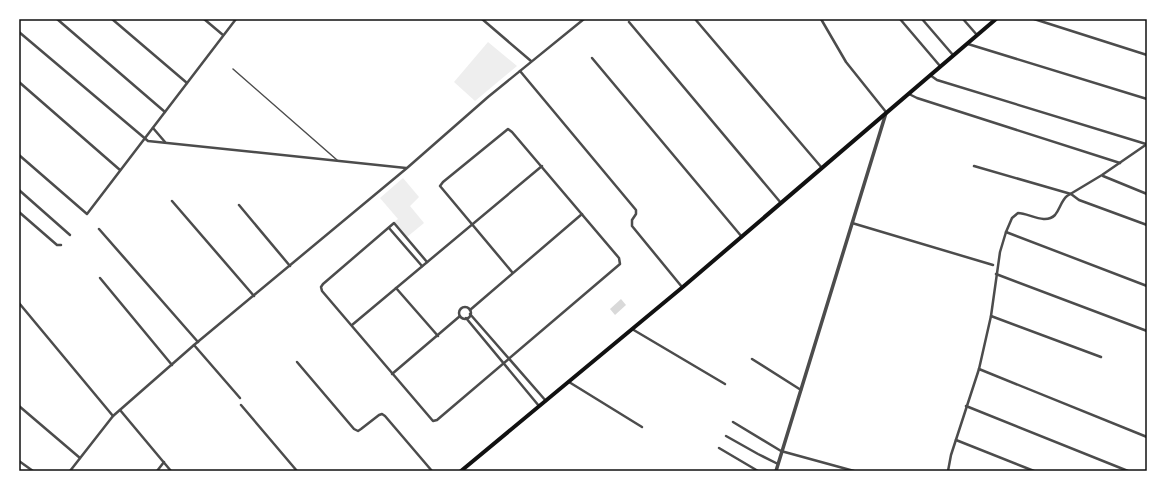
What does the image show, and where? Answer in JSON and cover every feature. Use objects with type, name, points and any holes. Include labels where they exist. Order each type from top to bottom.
[{"type":"main road","points":[[461,471],[742,237],[995,19]]},
{"type":"street","points":[[57,19],[165,112]]},
{"type":"street","points":[[112,19],[187,83]]},
{"type":"street","points":[[204,19],[223,36]]},
{"type":"street","points":[[19,155],[86,214],[236,19]]},
{"type":"street","points":[[482,19],[531,62]]},
{"type":"street","points":[[70,471],[113,416],[194,345],[584,19]]},
{"type":"street","points":[[695,19],[822,168]]},
{"type":"street","points":[[776,471],[886,112],[846,62],[821,19]]},
{"type":"street","points":[[900,19],[940,66]]},
{"type":"street","points":[[922,19],[953,55]]},
{"type":"street","points":[[963,19],[977,35]]},
{"type":"street","points":[[1034,19],[1147,55]]},
{"type":"street","points":[[629,22],[781,203]]},
{"type":"street","points":[[19,32],[148,141],[407,168]]},
{"type":"street","points":[[967,44],[1147,99]]},
{"type":"street","points":[[592,58],[742,237]]},
{"type":"street","points":[[520,71],[636,210],[636,214],[632,220],[632,226],[682,287]]},
{"type":"street","points":[[930,75],[937,80],[1147,144]]},
{"type":"street","points":[[19,82],[120,170]]},
{"type":"street","points":[[908,94],[1120,163]]},
{"type":"street","points":[[153,127],[166,143]]},
{"type":"street","points":[[427,262],[394,223],[321,287],[322,291],[431,420],[435,421],[620,264],[618,258],[582,214],[542,166],[508,129],[440,184],[441,188],[512,272]]},
{"type":"street","points":[[948,471],[966,406],[979,370],[990,316],[998,260],[1006,232],[1012,218],[1018,213],[1042,219],[1052,217],[1058,211],[1064,198],[1102,176],[1147,144]]},
{"type":"street","points":[[352,326],[542,166]]},
{"type":"street","points":[[974,166],[1071,194],[1079,200],[1147,225]]},
{"type":"street","points":[[1102,176],[1147,194]]},
{"type":"street","points":[[19,190],[70,235]]},
{"type":"street","points":[[172,201],[254,296]]},
{"type":"street","points":[[239,205],[290,266]]},
{"type":"street","points":[[19,212],[57,245],[61,245]]},
{"type":"street","points":[[546,401],[470,314],[470,310],[512,272],[582,214]]},
{"type":"street","points":[[852,223],[993,265]]},
{"type":"street","points":[[389,228],[422,266]]},
{"type":"street","points":[[99,229],[198,342]]},
{"type":"street","points":[[1006,232],[1147,286]]},
{"type":"street","points":[[996,274],[1147,331]]},
{"type":"street","points":[[100,278],[172,365]]},
{"type":"street","points":[[396,288],[438,336]]},
{"type":"street","points":[[19,304],[113,416]]},
{"type":"street","points":[[392,374],[460,316],[459,312],[461,308],[465,307],[470,310]]},
{"type":"street","points":[[466,318],[470,314]]},
{"type":"street","points":[[460,316],[466,318],[539,406]]},
{"type":"street","points":[[990,316],[1100,357]]},
{"type":"street","points":[[632,329],[725,384]]},
{"type":"street","points":[[485,342],[490,336]]},
{"type":"street","points":[[194,345],[240,398]]},
{"type":"street","points":[[752,359],[801,390]]},
{"type":"street","points":[[297,362],[354,429],[361,429],[382,414],[432,471]]},
{"type":"street","points":[[979,370],[1147,437]]},
{"type":"street","points":[[568,382],[642,427]]},
{"type":"street","points":[[241,405],[297,471]]},
{"type":"street","points":[[19,406],[80,458]]},
{"type":"street","points":[[966,406],[1128,471]]},
{"type":"street","points":[[120,410],[171,471]]},
{"type":"street","points":[[733,422],[782,451],[854,471]]},
{"type":"street","points":[[726,436],[778,464]]},
{"type":"street","points":[[956,440],[1034,471]]},
{"type":"street","points":[[719,448],[758,471]]},
{"type":"street","points":[[19,461],[33,471]]},
{"type":"street","points":[[157,471],[164,462]]},
{"type":"lane","points":[[233,69],[339,161]]},
{"type":"shaded area","points":[[488,42],[517,66],[475,101],[454,82]]},
{"type":"shaded area","points":[[403,178],[419,197],[410,206],[424,223],[407,237],[394,222],[398,219],[380,198]]},
{"type":"shaded area","points":[[621,299],[626,305],[615,315],[610,309]]}]
